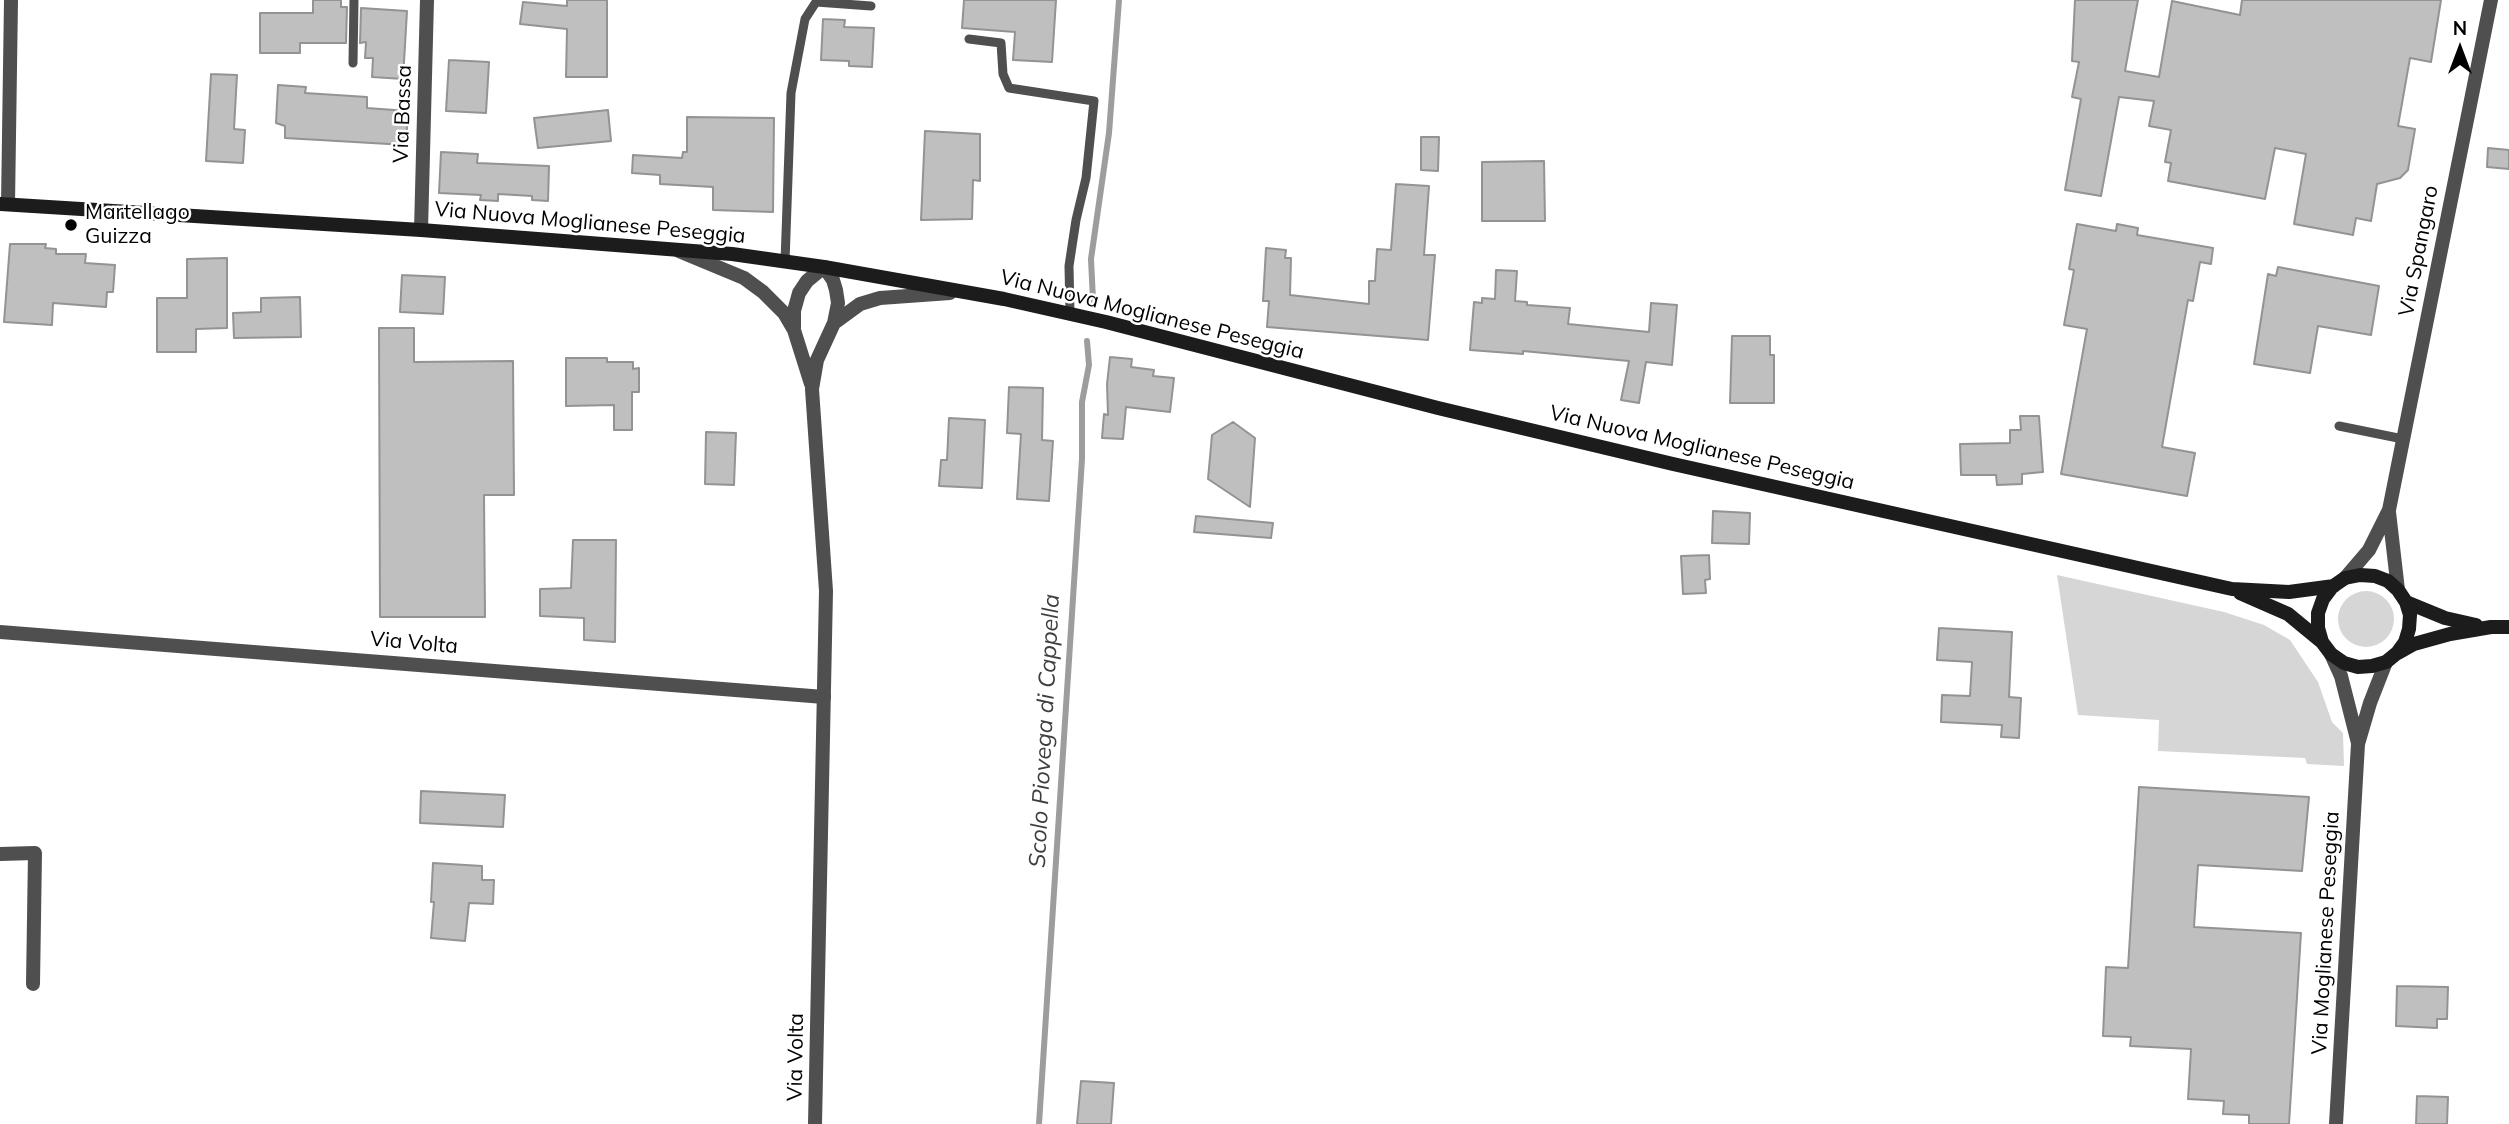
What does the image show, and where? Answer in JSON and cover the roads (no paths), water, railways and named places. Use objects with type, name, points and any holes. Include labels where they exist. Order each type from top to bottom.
[{"type":"main road","name":"Via Nuova Moglianese Peseggia","points":[[4,204],[421,230],[675,250],[824,267],[1070,314],[1438,408],[1673,464],[2232,589],[2289,592],[2340,582],[2360,575],[2375,576],[2388,581],[2402,596],[2445,618],[2491,627]]},
{"type":"main road","points":[[2327,648],[2318,628],[2318,613],[2323,598],[2340,582]]},
{"type":"main road","name":"Via Nuova Moglianese Peseggia","points":[[2232,589],[2288,614],[2344,663],[2358,667],[2372,666],[2431,638],[2491,627],[2509,627]]},
{"type":"main road","points":[[2391,658],[2405,642],[2409,629],[2410,615],[2402,596]]},
{"type":"street","points":[[4,204],[10,0]]},
{"type":"street","name":"Via Bassa","points":[[421,230],[427,0]]},
{"type":"street","name":"Via Spangaro","points":[[2340,582],[2369,550],[2389,510],[2491,0]]},
{"type":"street","name":"Via Volta","points":[[675,250],[744,278],[777,306],[794,330]]},
{"type":"street","name":"Via Volta","points":[[812,389],[817,360],[834,323],[838,303],[833,280],[824,267],[807,281],[799,293],[794,311],[794,330],[812,389],[826,591],[815,1124]]},
{"type":"street","points":[[834,323],[860,304],[880,298],[964,292]]},
{"type":"street","name":"Via Spangaro","points":[[2389,510],[2402,596]]},
{"type":"street","name":"Via Volta","points":[[0,632],[824,697]]},
{"type":"street","name":"Via Moglianese Peseggia","points":[[2327,648],[2341,676],[2358,744]]},
{"type":"street","name":"Via Moglianese Peseggia","points":[[2336,1124],[2358,744],[2370,703],[2391,658]]},
{"type":"street","points":[[0,854],[35,853],[33,984]]},
{"type":"lane","points":[[353,63],[354,0]]},
{"type":"lane","points":[[785,262],[791,93],[805,19],[816,2],[871,6]]},
{"type":"lane","points":[[969,39],[1001,43],[1003,74],[1009,88],[1094,102],[1086,178],[1069,266],[1070,314]]},
{"type":"lane","points":[[2339,426],[2403,439]]},
{"type":"waterway","name":"Scolo Piovega di Cappella","points":[[1093,300],[1091,259],[1109,133],[1119,0]]},
{"type":"waterway","name":"Scolo Piovega di Cappella","points":[[1039,1124],[1082,459],[1082,402],[1089,365],[1087,341]]},
{"type":"place","name":"Martellago Guizza","points":[[71,225]]}]
